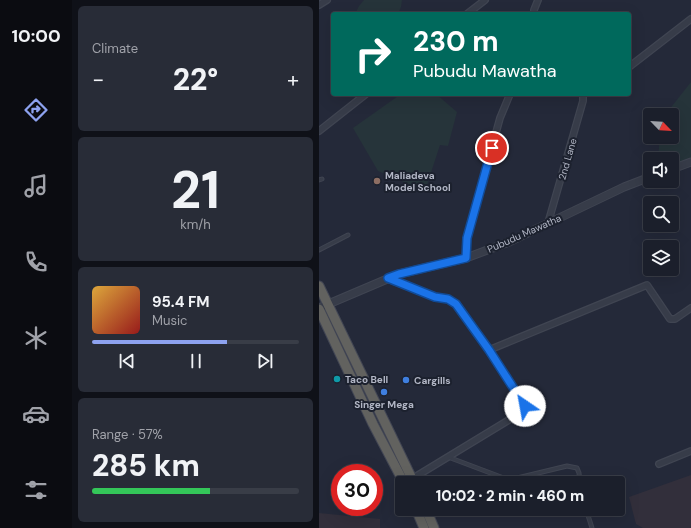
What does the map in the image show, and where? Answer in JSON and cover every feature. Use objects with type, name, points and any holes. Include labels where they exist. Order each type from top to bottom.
[{"type":"highway","points":[[319,286],[322,307],[373,424],[405,476]]},
{"type":"highway","points":[[419,516],[424,528]]},
{"type":"highway","points":[[429,516],[434,528]]},
{"type":"street","points":[[319,5],[327,0]]},
{"type":"street","points":[[470,12],[485,0]]},
{"type":"street","points":[[534,12],[538,0]]},
{"type":"street","points":[[631,64],[691,19]]},
{"type":"street","points":[[319,131],[363,96]]},
{"type":"street","points":[[466,258],[467,238],[500,118],[509,96]]},
{"type":"street","name":"2nd Lane","points":[[548,224],[583,101],[583,96]]},
{"type":"street","points":[[679,166],[691,162]]},
{"type":"street","name":"Pubudu Mawatha","points":[[322,307],[399,274],[466,258],[509,242],[624,187],[643,180]]},
{"type":"street","points":[[388,278],[435,297],[448,299],[456,304],[489,350],[525,406],[517,415],[418,476]]},
{"type":"street","points":[[489,350],[647,285],[670,319],[675,319],[691,308]]},
{"type":"street","points":[[659,464],[691,450]]},
{"type":"lane","points":[[319,250],[348,235]]},
{"type":"lane","points":[[448,457],[498,476]]},
{"type":"lane","points":[[526,476],[567,466],[577,468],[579,476]]},
{"type":"lane","points":[[588,516],[592,528]]},
{"type":"shaded area","points":[[364,0],[402,0],[399,12],[356,12]]},
{"type":"shaded area","points":[[691,82],[691,158],[679,163],[679,152],[658,152],[659,144],[679,144],[679,108],[671,108]]},
{"type":"shaded area","points":[[398,96],[438,96],[457,112],[448,146],[440,145],[425,191],[378,171],[353,128]]},
{"type":"shaded area","points":[[691,475],[691,528],[643,528],[636,524],[629,497]]},
{"type":"shaded area","points":[[319,513],[331,514],[331,516],[380,519],[380,528],[319,528]]},
{"type":"place","name":"Maliadeva Model School","points":[[377,181]]},
{"type":"place","name":"Taco Bell","points":[[337,379]]},
{"type":"place","name":"Cargills","points":[[406,380]]},
{"type":"place","name":"Singer Mega","points":[[384,392]]},
{"type":"route","points":[[492,148],[467,238],[466,258],[388,278],[435,297],[448,299],[456,304],[489,350],[525,406]]}]
